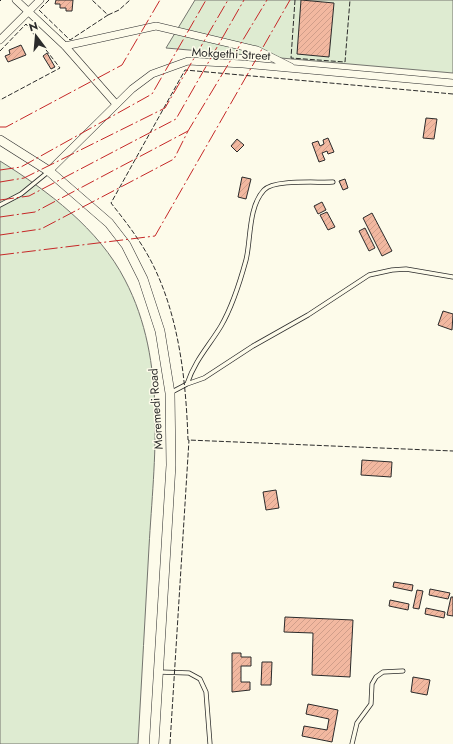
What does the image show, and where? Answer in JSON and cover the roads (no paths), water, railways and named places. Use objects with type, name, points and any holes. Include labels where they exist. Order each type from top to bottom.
[{"type":"street","points":[[16,0],[65,46],[116,104]]},
{"type":"street","points":[[0,40],[29,13],[40,0]]},
{"type":"street","points":[[65,46],[156,26],[257,50],[293,69]]},
{"type":"street","name":"Mokgethi Street","points":[[49,171],[116,104],[152,74],[188,61],[453,82]]},
{"type":"street","name":"Moremedi Road","points":[[0,140],[49,171],[109,223],[129,250],[143,279],[160,331],[170,393],[171,465],[154,744]]},
{"type":"lane","points":[[0,205],[20,194],[49,171]]},
{"type":"lane","points":[[187,384],[197,359],[220,326],[236,290],[246,261],[254,210],[263,191],[276,185],[333,182]]},
{"type":"lane","points":[[170,393],[187,384],[204,378],[253,346],[308,315],[368,275],[406,269],[453,277]]},
{"type":"lane","points":[[158,672],[190,673],[200,679],[206,692],[210,744]]},
{"type":"lane","points":[[352,744],[356,723],[371,704],[372,684],[376,676],[383,672],[403,672]]}]
